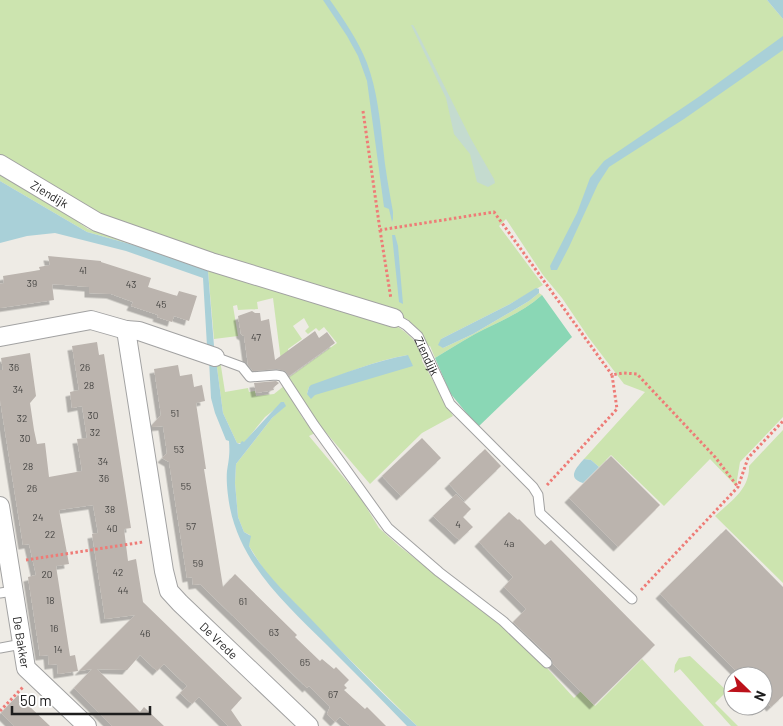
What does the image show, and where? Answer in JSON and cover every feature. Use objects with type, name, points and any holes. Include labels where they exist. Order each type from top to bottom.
[{"type":"street","name":"Ziendijk","points":[[0,164],[97,222],[211,262],[394,318]]},
{"type":"street","points":[[0,337],[91,320],[126,330],[139,331],[215,357]]},
{"type":"street","name":"De Vrede","points":[[126,330],[158,539],[169,590],[180,604],[309,726]]},
{"type":"street","name":"De Bakker","points":[[0,506],[9,561],[7,592],[22,644],[26,668],[87,726]]},
{"type":"lane","name":"Ziendijk","points":[[394,318],[406,325],[418,336],[450,404],[533,487],[538,495],[540,513],[632,599]]},
{"type":"lane","points":[[215,357],[242,367],[250,377],[282,376],[314,425],[388,528],[439,572],[503,621],[547,663]]},
{"type":"lane","points":[[0,648],[22,644]]},
{"type":"path","points":[[363,111],[394,318]]},
{"type":"path","points":[[380,230],[494,212],[612,375],[617,409],[538,495]]},
{"type":"path","points":[[612,375],[623,373],[636,374],[715,457],[738,487]]},
{"type":"path","points":[[632,599],[738,487],[748,458],[783,421]]},
{"type":"path","points":[[9,561],[37,559],[158,539]]},
{"type":"path","points":[[0,711],[33,674]]},
{"type":"green space","points":[[0,0],[767,0],[783,19],[783,417],[740,462],[736,486],[710,459],[664,506],[611,455],[599,467],[591,460],[584,459],[645,392],[624,384],[562,298],[543,275],[506,219],[499,226],[543,285],[441,339],[443,348],[473,334],[529,301],[539,293],[542,295],[518,312],[475,334],[435,358],[430,346],[427,347],[421,332],[407,319],[112,223],[0,158]]},
{"type":"green space","points":[[411,25],[416,30],[471,139],[494,179],[495,183],[488,187],[477,182],[470,154],[454,134],[446,98]]},
{"type":"green space","points":[[0,167],[69,207],[78,222],[88,229],[389,321],[405,332],[419,348],[422,361],[453,416],[422,433],[370,484],[305,408],[300,398],[293,401],[302,417],[315,433],[309,436],[360,497],[379,528],[399,546],[502,626],[546,667],[574,698],[581,691],[595,706],[642,659],[704,726],[417,726],[328,638],[266,573],[249,546],[250,535],[244,532],[238,517],[235,483],[236,464],[272,418],[285,406],[284,402],[265,417],[244,443],[237,443],[223,413],[216,360],[220,360],[225,392],[248,388],[249,392],[255,391],[256,396],[274,394],[284,386],[284,381],[337,343],[324,327],[319,331],[316,328],[308,334],[305,331],[309,327],[304,318],[293,326],[302,339],[288,349],[291,367],[282,369],[273,298],[257,302],[258,309],[238,310],[237,305],[233,306],[238,336],[214,339],[208,271],[137,246],[87,232],[0,181]],"holes":[[[408,355],[307,394],[309,387],[370,365]]]},
{"type":"green space","points":[[542,295],[572,337],[478,427],[450,393],[435,358],[475,334],[518,312]]},
{"type":"green space","points":[[783,430],[783,583],[715,516],[743,488],[749,466]]},
{"type":"green space","points":[[690,656],[723,687],[723,695],[715,703],[723,711],[723,716],[728,716],[738,726],[731,726],[680,669],[674,673],[675,665],[679,658]]},
{"type":"water","points":[[323,0],[330,0],[359,46],[367,63],[376,94],[393,212],[392,222],[389,209],[384,207],[367,81],[358,56]]},
{"type":"water","points":[[767,0],[783,0],[783,19]]},
{"type":"water","points":[[783,36],[783,50],[684,119],[609,167],[598,184],[557,270],[551,270],[550,266],[577,213],[590,178],[604,161],[700,96]]},
{"type":"water","points":[[0,181],[87,232],[137,246],[208,271],[214,346],[207,346],[203,278],[126,251],[55,233],[27,236],[0,243]]},
{"type":"water","points":[[392,235],[395,235],[398,246],[403,304],[399,302]]},
{"type":"water","points":[[536,288],[539,289],[539,293],[529,301],[473,334],[443,348],[438,345],[441,339],[510,304]]},
{"type":"water","points":[[408,355],[413,366],[315,395],[311,399],[307,394],[311,385],[371,364]]},
{"type":"water","points":[[209,360],[216,360],[223,413],[237,443],[244,442],[281,402],[284,402],[286,406],[272,418],[236,464],[235,483],[238,517],[244,532],[251,536],[249,546],[277,584],[417,726],[407,726],[297,615],[255,566],[236,529],[230,508],[227,480],[229,441],[226,440],[211,398]]},
{"type":"water","points":[[584,459],[591,460],[599,467],[583,483],[575,478],[574,472]]},
{"type":"building","points":[[48,256],[101,261],[151,278],[148,287],[177,296],[179,291],[197,296],[189,321],[174,316],[172,322],[157,317],[158,315],[131,306],[133,302],[111,294],[89,293],[89,287],[52,284],[54,300],[0,308],[0,284],[4,283],[3,276],[40,270],[39,267],[50,265]]},
{"type":"building","points":[[252,311],[260,313],[261,321],[269,319],[275,360],[315,331],[319,338],[327,332],[335,343],[289,376],[285,371],[277,369],[253,371],[248,365],[244,336],[241,334],[238,316]]},
{"type":"building","points":[[97,342],[99,355],[104,354],[131,528],[124,529],[128,561],[136,559],[143,602],[242,698],[231,710],[242,726],[228,726],[199,697],[192,704],[180,693],[187,686],[164,664],[157,671],[140,655],[127,670],[97,669],[140,712],[144,707],[164,726],[112,726],[74,688],[92,669],[79,671],[135,615],[105,619],[92,534],[98,533],[93,505],[59,510],[69,564],[56,566],[70,656],[75,655],[78,671],[58,674],[57,664],[49,665],[48,655],[40,656],[28,577],[36,575],[29,544],[23,545],[0,400],[0,370],[3,370],[1,358],[30,353],[36,396],[30,403],[34,430],[37,444],[45,443],[49,477],[82,471],[77,439],[87,438],[82,406],[72,408],[70,392],[79,390],[72,346]]},
{"type":"building","points":[[178,365],[180,376],[192,374],[194,387],[202,385],[205,401],[196,403],[206,469],[204,469],[223,587],[235,574],[297,635],[295,637],[320,661],[322,659],[334,669],[336,667],[349,680],[344,685],[347,688],[344,690],[365,709],[367,707],[386,726],[350,726],[340,717],[335,722],[327,714],[330,707],[309,686],[307,688],[200,584],[193,585],[192,577],[187,578],[169,462],[162,458],[167,453],[163,426],[152,427],[161,415],[154,369]]},
{"type":"building","points":[[276,381],[279,383],[273,388],[274,390],[256,393],[254,383]]},
{"type":"building","points":[[422,438],[441,458],[401,496],[382,476]]},
{"type":"building","points":[[485,449],[501,466],[465,501],[449,484]]},
{"type":"building","points":[[611,456],[660,505],[618,547],[569,498]]},
{"type":"building","points":[[456,494],[471,509],[463,517],[473,527],[459,540],[433,516]]},
{"type":"building","points":[[509,512],[519,519],[545,545],[551,540],[655,645],[594,705],[553,664],[551,658],[513,622],[526,609],[504,587],[513,577],[479,542]]},
{"type":"building","points":[[726,529],[783,587],[783,696],[773,705],[773,666],[731,666],[660,594]]},
{"type":"building","points":[[18,695],[50,726],[14,726],[1,713]]}]
